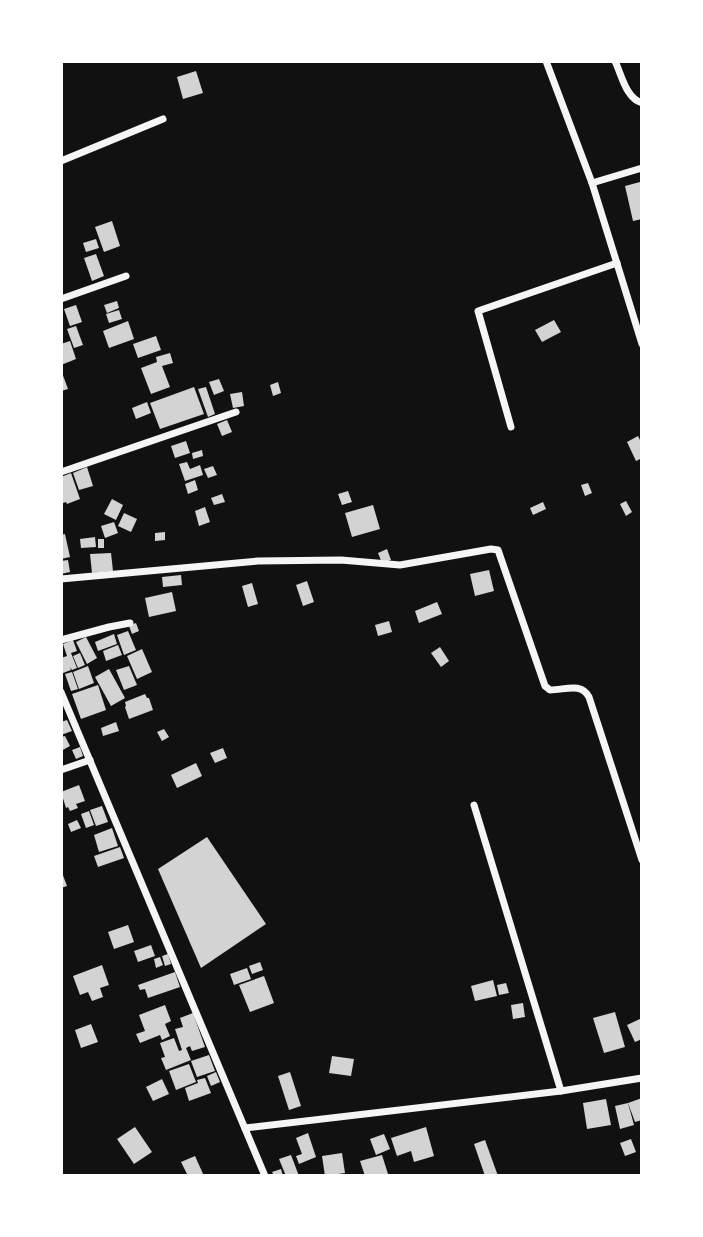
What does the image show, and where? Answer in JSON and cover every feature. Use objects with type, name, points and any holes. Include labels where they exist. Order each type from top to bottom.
[{"type":"street","points":[[546,61],[592,183],[642,344]]},
{"type":"street","points":[[615,61],[628,92],[634,100],[642,103]]},
{"type":"street","points":[[61,161],[163,119]]},
{"type":"street","points":[[592,183],[642,168]]},
{"type":"street","points":[[511,428],[478,311],[617,263]]},
{"type":"street","points":[[61,299],[126,276]]},
{"type":"street","points":[[61,471],[236,412]]},
{"type":"street","points":[[61,579],[258,561],[341,560],[400,565],[498,550],[545,686],[550,690],[580,687],[589,697],[642,860]]},
{"type":"street","points":[[61,640],[130,623]]},
{"type":"street","points":[[61,692],[265,1176]]},
{"type":"street","points":[[61,770],[90,760]]},
{"type":"street","points":[[474,805],[561,1091]]},
{"type":"street","points":[[245,1128],[561,1091],[642,1078]]},
{"type":"building","points":[[196,71],[203,93],[183,99],[177,77]]},
{"type":"building","points":[[640,182],[642,219],[633,221],[625,186]]},
{"type":"building","points":[[112,221],[120,246],[104,252],[95,227]]},
{"type":"building","points":[[96,239],[99,248],[86,252],[83,243]]},
{"type":"building","points":[[96,254],[104,276],[92,281],[84,258]]},
{"type":"building","points":[[117,301],[119,308],[107,313],[104,305]]},
{"type":"building","points":[[76,305],[82,322],[70,326],[64,309]]},
{"type":"building","points":[[119,310],[122,319],[109,323],[106,314]]},
{"type":"building","points":[[554,320],[561,332],[542,342],[535,330]]},
{"type":"building","points":[[128,321],[134,339],[109,348],[103,331]]},
{"type":"building","points":[[76,326],[83,345],[74,348],[67,329]]},
{"type":"building","points":[[156,336],[161,350],[138,358],[133,344]]},
{"type":"building","points":[[70,341],[76,359],[61,365],[61,344]]},
{"type":"building","points":[[170,353],[173,363],[162,366],[170,387],[151,394],[141,368],[157,362],[156,357]]},
{"type":"building","points":[[61,370],[68,389],[61,391]]},
{"type":"building","points":[[219,379],[224,391],[214,395],[209,382]]},
{"type":"building","points":[[278,382],[281,393],[273,396],[270,385]]},
{"type":"building","points":[[194,387],[204,414],[160,429],[150,403]]},
{"type":"building","points":[[206,387],[215,414],[208,417],[198,389]]},
{"type":"building","points":[[242,392],[244,406],[233,408],[230,394]]},
{"type":"building","points":[[147,402],[151,413],[136,419],[132,408]]},
{"type":"building","points":[[227,420],[232,432],[222,436],[217,424]]},
{"type":"building","points":[[638,436],[642,444],[642,458],[636,461],[627,442]]},
{"type":"building","points":[[186,441],[190,453],[175,458],[171,446]]},
{"type":"building","points":[[202,450],[203,456],[193,459],[192,453]]},
{"type":"building","points":[[187,462],[190,469],[200,465],[203,475],[185,481],[179,464]]},
{"type":"building","points":[[213,466],[217,475],[208,478],[204,469]]},
{"type":"building","points":[[87,467],[93,486],[79,490],[73,473]]},
{"type":"building","points":[[71,473],[80,499],[67,504],[61,499],[61,477]]},
{"type":"building","points":[[195,480],[198,490],[188,494],[185,484]]},
{"type":"building","points":[[588,483],[592,493],[585,496],[581,485]]},
{"type":"building","points":[[348,491],[352,502],[342,505],[338,494]]},
{"type":"building","points":[[222,494],[225,502],[214,505],[211,498]]},
{"type":"building","points":[[112,499],[123,505],[116,520],[104,514]]},
{"type":"building","points":[[626,501],[632,512],[626,516],[620,504]]},
{"type":"building","points":[[543,502],[546,509],[533,515],[530,508]]},
{"type":"building","points":[[373,505],[380,529],[352,537],[345,513]]},
{"type":"building","points":[[205,507],[210,522],[199,526],[195,511]]},
{"type":"building","points":[[124,513],[137,519],[131,532],[118,526]]},
{"type":"building","points":[[114,522],[118,533],[105,538],[101,526]]},
{"type":"building","points":[[165,532],[165,540],[155,541],[155,533]]},
{"type":"building","points":[[65,534],[70,557],[61,559],[61,535]]},
{"type":"building","points":[[95,537],[96,547],[81,548],[80,539]]},
{"type":"building","points":[[98,539],[104,539],[104,548],[98,548]]},
{"type":"building","points":[[387,549],[391,560],[382,563],[378,553]]},
{"type":"building","points":[[111,553],[113,571],[92,573],[90,554]]},
{"type":"building","points":[[68,560],[70,572],[61,574],[61,561]]},
{"type":"building","points":[[489,570],[494,591],[475,596],[470,574]]},
{"type":"building","points":[[181,575],[182,585],[163,587],[162,577]]},
{"type":"building","points":[[307,581],[314,602],[303,606],[296,585]]},
{"type":"building","points":[[252,583],[258,604],[248,607],[242,586]]},
{"type":"building","points":[[172,592],[176,611],[149,617],[145,598]]},
{"type":"building","points":[[437,602],[442,614],[419,623],[415,611]]},
{"type":"building","points":[[389,621],[392,632],[378,636],[375,625]]},
{"type":"building","points":[[136,623],[139,631],[132,634],[129,626]]},
{"type":"building","points":[[128,631],[136,650],[124,655],[117,635]]},
{"type":"building","points":[[114,634],[117,644],[98,651],[95,642]]},
{"type":"building","points":[[86,637],[97,658],[87,664],[76,642]]},
{"type":"building","points":[[73,640],[77,651],[71,653],[77,668],[72,670],[70,667],[71,670],[63,673],[61,658],[67,656],[63,644]]},
{"type":"building","points":[[118,645],[122,655],[106,661],[103,651]]},
{"type":"building","points":[[440,647],[449,661],[441,667],[431,653]]},
{"type":"building","points":[[142,649],[152,672],[137,679],[127,656]]},
{"type":"building","points":[[80,653],[85,665],[78,668],[73,656]]},
{"type":"building","points":[[88,666],[94,683],[79,689],[73,672]]},
{"type":"building","points":[[129,666],[137,685],[124,690],[116,670]]},
{"type":"building","points":[[109,669],[125,698],[111,706],[95,677]]},
{"type":"building","points":[[72,672],[78,689],[71,691],[65,674]]},
{"type":"building","points":[[98,685],[106,710],[81,719],[72,694]]},
{"type":"building","points":[[145,694],[153,710],[129,719],[125,702]]},
{"type":"building","points":[[67,720],[72,731],[61,735],[61,722]]},
{"type":"building","points":[[116,722],[119,731],[103,736],[101,728]]},
{"type":"building","points":[[164,729],[169,737],[162,741],[157,732]]},
{"type":"building","points":[[65,736],[70,746],[61,751],[61,737]]},
{"type":"building","points":[[80,747],[83,756],[76,759],[72,750]]},
{"type":"building","points":[[223,748],[227,758],[215,763],[210,753]]},
{"type":"building","points":[[196,763],[202,776],[177,788],[171,775]]},
{"type":"building","points":[[79,785],[85,801],[76,804],[78,808],[70,811],[66,808],[61,792]]},
{"type":"building","points":[[102,806],[108,822],[96,826],[90,810]]},
{"type":"building","points":[[89,811],[94,825],[86,828],[81,814]]},
{"type":"building","points":[[77,820],[81,828],[71,832],[68,824]]},
{"type":"building","points":[[112,828],[118,846],[99,852],[94,835]]},
{"type":"building","points":[[207,837],[266,924],[201,968],[158,869]]},
{"type":"building","points":[[120,847],[124,858],[98,867],[94,856]]},
{"type":"building","points":[[61,870],[67,886],[61,888]]},
{"type":"building","points":[[128,925],[134,942],[114,949],[108,932]]},
{"type":"building","points":[[151,945],[155,956],[138,962],[134,951]]},
{"type":"building","points":[[168,954],[171,964],[165,966],[162,956]]},
{"type":"building","points":[[160,957],[163,965],[156,968],[154,959]]},
{"type":"building","points":[[260,962],[263,970],[252,974],[249,966]]},
{"type":"building","points":[[102,965],[109,985],[100,988],[103,997],[92,1001],[88,992],[80,995],[73,976]]},
{"type":"building","points":[[247,968],[251,979],[234,985],[230,974]]},
{"type":"building","points":[[175,972],[180,987],[148,998],[145,989],[140,990],[138,985]]},
{"type":"building","points":[[264,976],[274,1003],[250,1012],[239,985]]},
{"type":"building","points":[[493,980],[497,996],[475,1001],[471,986]]},
{"type":"building","points":[[506,983],[509,993],[499,995],[497,985]]},
{"type":"building","points":[[523,1003],[525,1017],[513,1019],[511,1005]]},
{"type":"building","points":[[165,1005],[171,1021],[165,1024],[170,1036],[162,1040],[160,1035],[140,1043],[136,1034],[145,1031],[139,1015]]},
{"type":"building","points":[[615,1012],[625,1047],[604,1053],[593,1018]]},
{"type":"building","points":[[193,1013],[205,1047],[192,1051],[190,1046],[186,1048],[191,1060],[166,1070],[161,1058],[165,1057],[160,1043],[174,1038],[179,1051],[182,1050],[175,1029],[183,1027],[180,1018]]},
{"type":"building","points":[[642,1018],[642,1039],[635,1042],[627,1025]]},
{"type":"building","points":[[91,1024],[98,1042],[81,1048],[75,1030]]},
{"type":"building","points":[[209,1055],[215,1071],[197,1077],[191,1061]]},
{"type":"building","points":[[332,1056],[354,1059],[351,1076],[329,1073]]},
{"type":"building","points":[[189,1064],[196,1082],[176,1090],[169,1071]]},
{"type":"building","points":[[216,1072],[220,1082],[211,1086],[207,1076]]},
{"type":"building","points":[[290,1072],[301,1106],[289,1110],[278,1076]]},
{"type":"building","points":[[205,1078],[211,1093],[189,1101],[185,1088]]},
{"type":"building","points":[[162,1079],[169,1094],[153,1101],[146,1087]]},
{"type":"building","points":[[642,1098],[642,1120],[635,1122],[628,1103]]},
{"type":"building","points":[[606,1099],[611,1125],[587,1129],[583,1103]]},
{"type":"building","points":[[628,1103],[634,1125],[620,1129],[615,1106]]},
{"type":"building","points":[[135,1127],[152,1152],[134,1164],[117,1139]]},
{"type":"building","points":[[426,1127],[434,1156],[414,1162],[411,1151],[397,1156],[391,1138]]},
{"type":"building","points":[[308,1133],[316,1157],[299,1164],[296,1156],[302,1154],[296,1138]]},
{"type":"building","points":[[384,1134],[390,1149],[376,1155],[370,1139]]},
{"type":"building","points":[[631,1139],[636,1152],[625,1156],[620,1143]]},
{"type":"building","points":[[485,1140],[498,1176],[485,1176],[474,1144]]},
{"type":"building","points":[[342,1153],[345,1173],[325,1176],[322,1156]]},
{"type":"building","points":[[291,1155],[299,1176],[286,1176],[279,1159]]},
{"type":"building","points":[[382,1155],[388,1174],[365,1176],[360,1161]]},
{"type":"building","points":[[195,1156],[204,1176],[188,1176],[181,1162]]},
{"type":"building","points":[[281,1169],[283,1176],[274,1176],[272,1172]]}]
